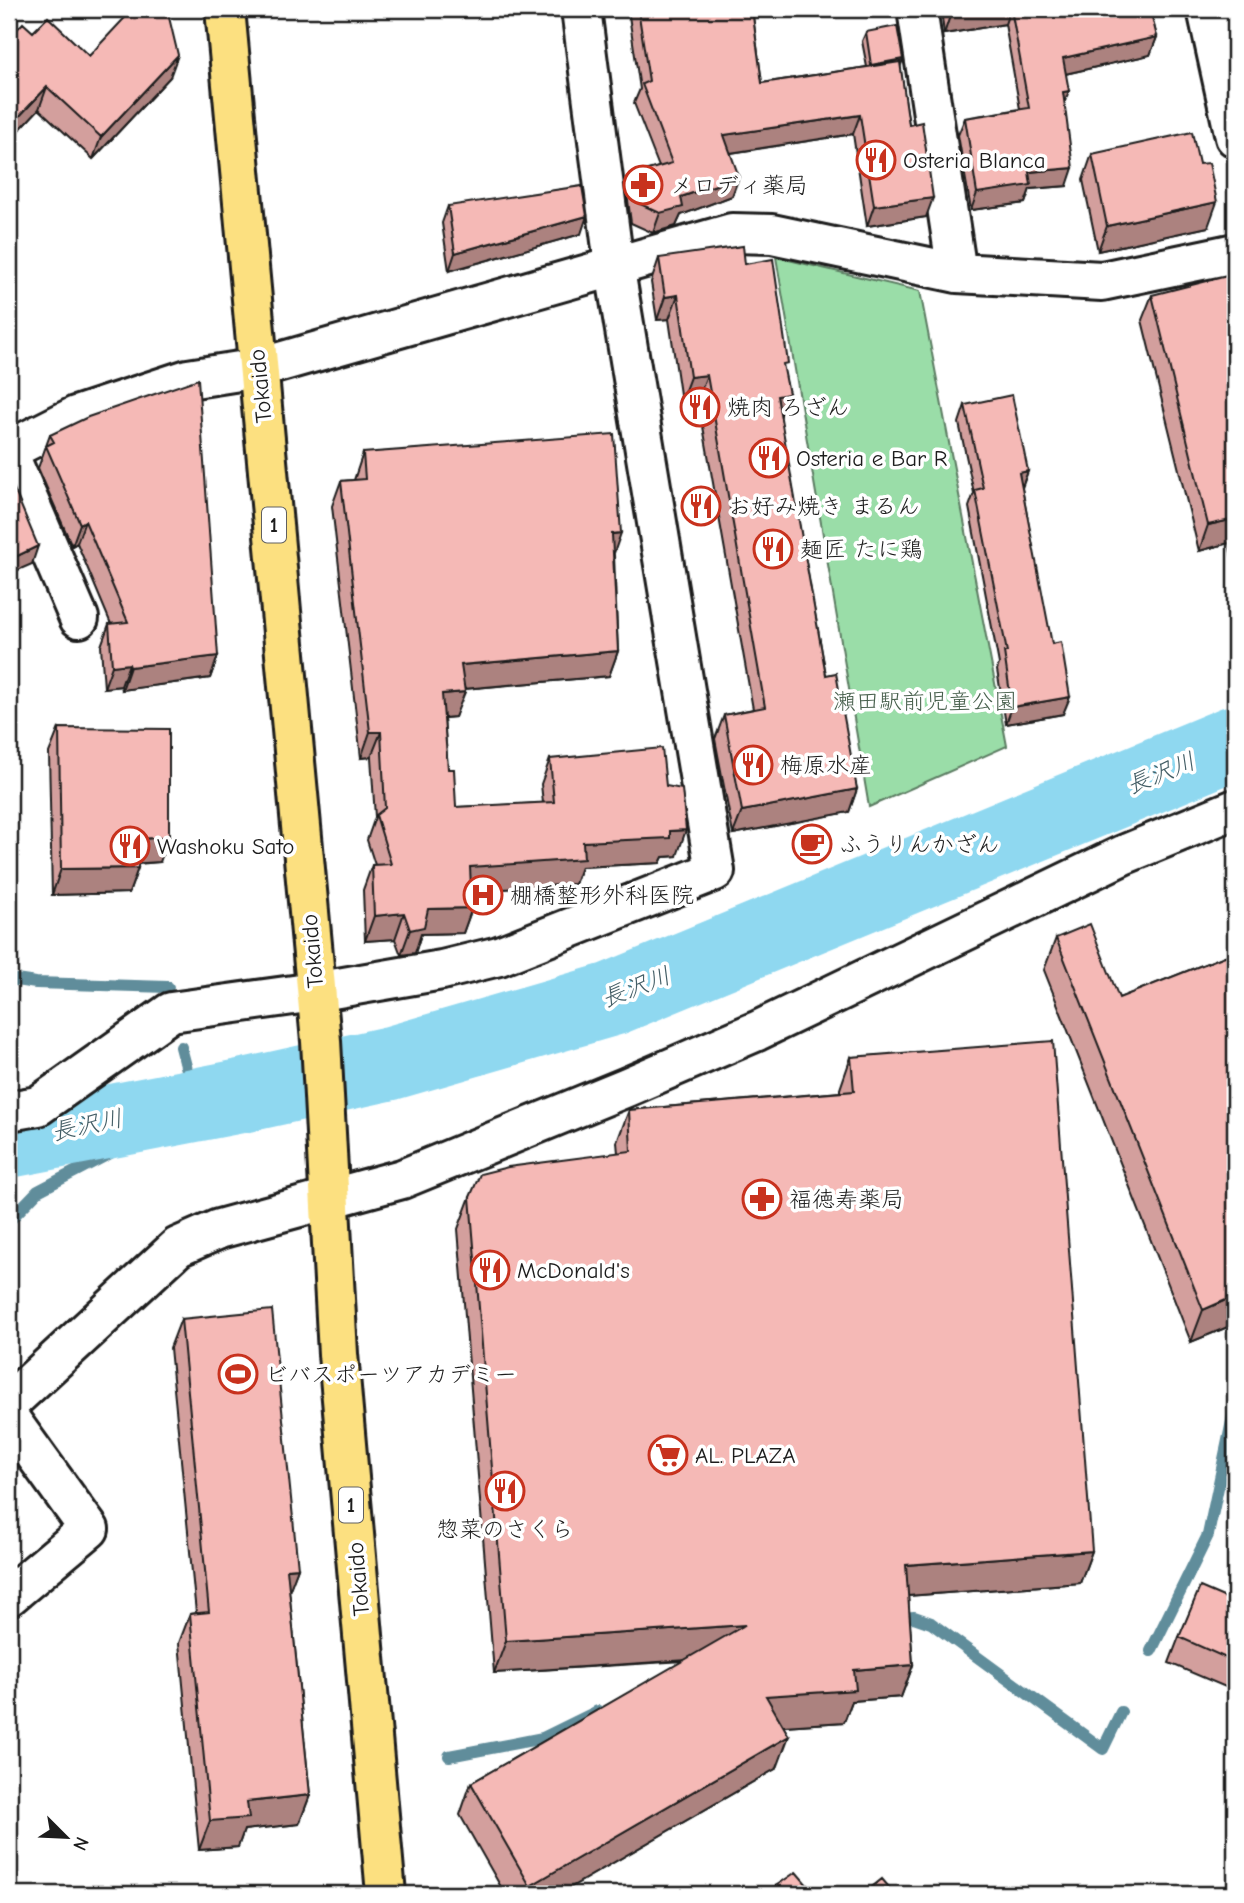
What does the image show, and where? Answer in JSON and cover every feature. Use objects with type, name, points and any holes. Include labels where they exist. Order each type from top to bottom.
[{"type":"highway","name":"Tokaido","points":[[225,9],[321,1041],[338,1354],[386,1894]]},
{"type":"street","points":[[9,1111],[37,1106],[171,1012],[315,992],[442,970],[499,956],[715,871],[614,264],[581,9]]},
{"type":"street","points":[[917,9],[957,273]]},
{"type":"street","points":[[1207,9],[1235,137]]},
{"type":"street","points":[[79,618],[9,452],[76,416],[188,379],[259,368],[614,264],[732,233],[772,234],[957,273],[1102,281],[1235,253]]},
{"type":"street","points":[[9,1403],[178,1247],[219,1229],[331,1200],[430,1168],[723,1046],[1123,855],[1235,809]]},
{"type":"street","points":[[9,1418],[89,1529],[9,1596]]},
{"type":"green space","name":"瀬田駅前児童公園","points":[[776,257],[920,291],[1007,746],[869,807]]},
{"type":"building","points":[[133,9],[167,9],[178,55],[101,137],[47,87],[13,123],[9,119],[9,38],[23,23],[33,32],[48,17],[89,56]]},
{"type":"building","points":[[638,9],[752,9],[762,83],[900,62],[909,125],[922,122],[933,198],[874,206],[860,115],[724,135],[739,177],[681,197],[683,207],[660,213],[638,203],[634,174],[672,163],[642,84],[649,81]]},
{"type":"building","points":[[949,9],[995,9],[950,16]]},
{"type":"building","points":[[1011,9],[1150,9],[1157,37],[1063,58],[1069,91],[1063,92],[1073,168],[1029,172],[1031,185],[977,193],[965,118],[1029,108]]},
{"type":"building","points":[[897,26],[903,59],[871,65],[866,32]]},
{"type":"building","points":[[1192,132],[1199,164],[1209,163],[1217,202],[1107,226],[1092,154]]},
{"type":"building","points":[[582,186],[587,216],[455,253],[448,206]]},
{"type":"building","points":[[743,246],[745,264],[773,259],[788,363],[783,364],[789,394],[777,396],[826,675],[836,673],[857,789],[742,811],[724,715],[765,707],[707,375],[690,377],[678,295],[665,297],[659,258]]},
{"type":"building","points":[[1231,275],[1235,294],[1235,519],[1208,525],[1152,295]]},
{"type":"building","points":[[198,379],[218,656],[130,667],[129,664],[112,666],[109,624],[128,622],[85,521],[80,524],[46,446],[54,442],[50,435],[88,417]]},
{"type":"building","points":[[1012,395],[1028,471],[1019,473],[1052,644],[1061,642],[1070,697],[1012,707],[1004,652],[1007,652],[975,490],[983,488],[965,405]]},
{"type":"building","points":[[614,434],[621,533],[612,534],[618,651],[461,665],[465,692],[442,694],[448,769],[454,769],[456,807],[554,802],[550,759],[662,748],[666,786],[682,789],[686,830],[670,831],[670,838],[583,842],[584,859],[470,867],[472,908],[428,909],[424,927],[410,930],[404,913],[374,916],[372,865],[391,864],[376,815],[385,808],[381,732],[370,732],[341,481],[365,479],[363,453]]},
{"type":"building","points":[[9,477],[38,546],[9,560]]},
{"type":"building","points":[[59,728],[169,729],[169,837],[139,839],[138,868],[61,869]]},
{"type":"building","points":[[1090,924],[1119,998],[1235,952],[1235,1296],[1203,1310],[1056,938]]},
{"type":"building","points":[[1053,1041],[1092,1551],[906,1565],[913,1665],[854,1670],[856,1690],[766,1696],[789,1736],[530,1886],[471,1783],[745,1625],[506,1641],[470,1197],[480,1174],[508,1167],[631,1151],[629,1110],[854,1091],[851,1057]]},
{"type":"building","points":[[272,1310],[298,1568],[287,1569],[310,1795],[247,1802],[249,1818],[210,1821],[190,1614],[209,1612],[181,1319]]},
{"type":"building","points":[[1200,1587],[1235,1602],[1235,1662],[1179,1637]]},
{"type":"building","points":[[796,1872],[815,1894],[764,1894]]},
{"type":"building","points":[[882,1879],[895,1894],[863,1894]]},
{"type":"waterway","name":"長沢川","points":[[9,1141],[241,1096],[391,1063],[612,999],[1235,742]]},
{"type":"waterway","points":[[9,979],[36,983],[168,987]]},
{"type":"waterway","points":[[181,1047],[196,1104]]},
{"type":"waterway","points":[[9,1221],[38,1191],[126,1145],[183,1106]]},
{"type":"waterway","points":[[1151,1651],[1208,1535],[1235,1407]]},
{"type":"waterway","points":[[895,1619],[914,1617],[931,1623],[1103,1749],[1121,1712]]},
{"type":"waterway","points":[[449,1756],[543,1738],[598,1711]]},
{"type":"place","name":"Osteria Blanca","points":[[876,160]]},
{"type":"place","name":"メロディ薬局","points":[[643,185]]},
{"type":"place","name":"焼肉 ろざん","points":[[700,407]]},
{"type":"place","name":"Osteria e Bar R","points":[[769,458]]},
{"type":"place","name":"お好み焼き まるん","points":[[701,506]]},
{"type":"place","name":"麺匠 たに鶏","points":[[773,549]]},
{"type":"place","name":"梅原水産","points":[[753,765]]},
{"type":"place","name":"ふうりんかざん","points":[[812,844]]},
{"type":"place","name":"Washoku Sato","points":[[130,846]]},
{"type":"place","name":"棚橋整形外科医院","points":[[483,895]]},
{"type":"place","name":"福徳寿薬局","points":[[762,1199]]},
{"type":"place","name":"McDonald's","points":[[490,1270]]},
{"type":"place","name":"ビバスポーツアカデミー","points":[[238,1374]]},
{"type":"place","name":"AL. PLAZA","points":[[668,1455]]},
{"type":"place","name":"惣菜のさくら","points":[[505,1491]]}]
